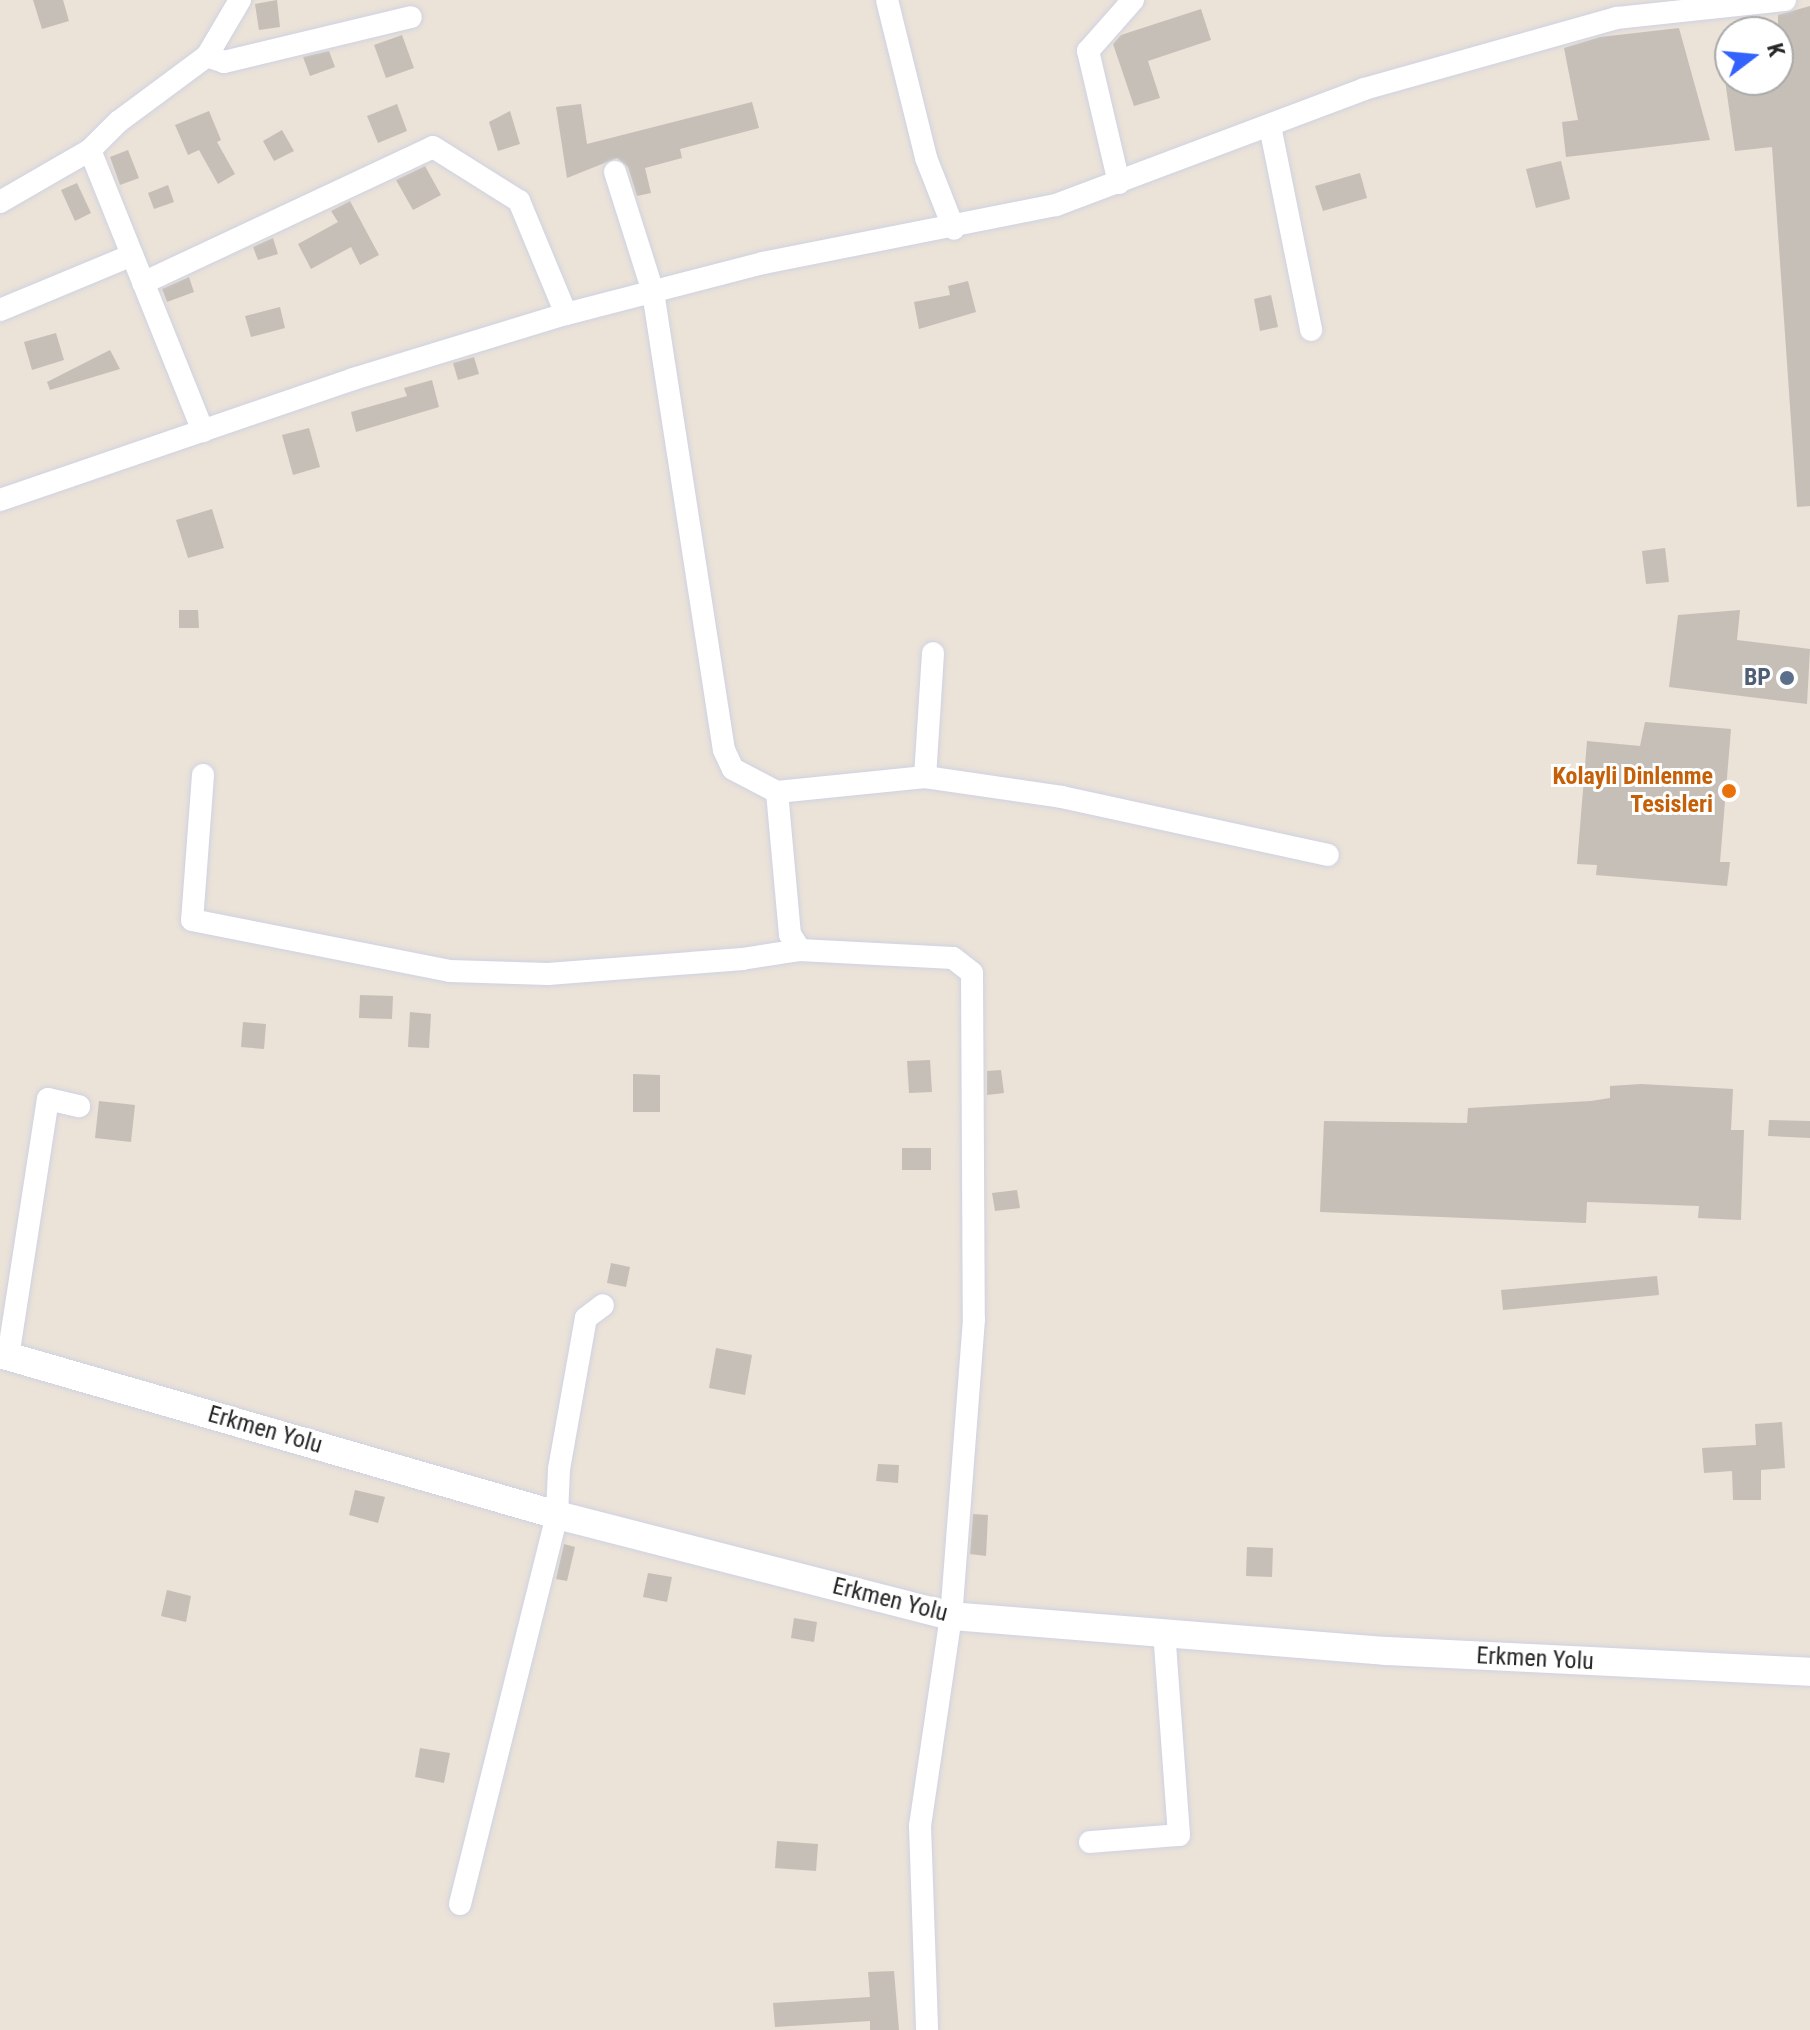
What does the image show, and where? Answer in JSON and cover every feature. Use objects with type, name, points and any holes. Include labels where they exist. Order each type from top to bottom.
[{"type":"street","points":[[0,202],[90,150],[118,122],[207,56],[240,0]]},
{"type":"street","points":[[887,0],[926,158],[954,229]]},
{"type":"street","points":[[1119,183],[1088,51],[1133,0]]},
{"type":"street","points":[[0,500],[566,314],[763,263],[954,229],[1056,205],[1364,89],[1617,18],[1785,0]]},
{"type":"street","points":[[207,56],[224,62],[411,17]]},
{"type":"street","points":[[1270,126],[1311,330]]},
{"type":"street","points":[[143,283],[433,147],[519,201],[566,314]]},
{"type":"street","points":[[90,150],[203,431]]},
{"type":"street","points":[[615,172],[653,292],[724,750],[733,769],[777,792],[925,777],[1062,797],[1328,855]]},
{"type":"street","points":[[0,310],[132,255]]},
{"type":"street","points":[[925,777],[933,653]]},
{"type":"street","points":[[203,775],[192,920],[450,971],[548,974],[742,959],[800,950],[953,958],[972,973],[974,1319],[951,1616],[920,1826],[927,2030]]},
{"type":"street","points":[[777,792],[790,934],[800,950]]},
{"type":"street","points":[[4,1356],[48,1099],[79,1106]]},
{"type":"street","points":[[460,1904],[557,1515],[559,1469],[586,1318],[603,1305]]},
{"type":"street","name":"Erkmen Yolu","points":[[4,1356],[557,1515],[951,1616],[1386,1651],[1810,1672]]},
{"type":"street","points":[[1090,1842],[1179,1835],[1164,1633]]},
{"type":"building","points":[[33,0],[63,0],[69,21],[42,29]]},
{"type":"building","points":[[277,0],[280,27],[259,30],[255,4]]},
{"type":"building","points":[[1810,6],[1810,506],[1797,507],[1772,147],[1735,151],[1727,96],[1794,96],[1794,16],[1778,15]]},
{"type":"building","points":[[1201,9],[1211,40],[1148,61],[1160,98],[1134,106],[1113,44],[1121,35]]},
{"type":"building","points":[[1679,28],[1710,140],[1566,157],[1562,122],[1578,120],[1564,48],[1600,37]]},
{"type":"building","points":[[402,35],[414,68],[386,78],[374,45]]},
{"type":"building","points":[[329,51],[335,67],[310,76],[303,57]]},
{"type":"building","points":[[752,102],[759,128],[680,149],[682,158],[645,168],[651,193],[637,196],[628,167],[617,158],[567,178],[556,107],[581,104],[587,144]]},
{"type":"building","points":[[397,104],[407,131],[378,143],[367,116]]},
{"type":"building","points":[[209,111],[221,140],[217,142],[235,174],[218,184],[199,150],[188,155],[175,125]]},
{"type":"building","points":[[510,111],[520,144],[498,151],[489,122]]},
{"type":"building","points":[[282,130],[294,151],[274,161],[263,141]]},
{"type":"building","points":[[128,150],[139,178],[120,185],[110,157]]},
{"type":"building","points":[[1561,161],[1570,199],[1536,208],[1526,169]]},
{"type":"building","points":[[425,166],[441,195],[413,210],[396,180]]},
{"type":"building","points":[[1360,173],[1367,198],[1323,211],[1315,186]]},
{"type":"building","points":[[77,183],[91,213],[75,221],[61,190]]},
{"type":"building","points":[[168,185],[174,202],[154,209],[148,193]]},
{"type":"building","points":[[350,201],[379,255],[360,265],[351,247],[311,269],[298,244],[338,222],[331,211]]},
{"type":"building","points":[[273,238],[278,254],[258,260],[253,247]]},
{"type":"building","points":[[189,277],[194,292],[167,302],[162,289]]},
{"type":"building","points":[[968,281],[976,312],[919,329],[914,302],[950,295],[948,286]]},
{"type":"building","points":[[1271,295],[1278,327],[1260,331],[1254,299]]},
{"type":"building","points":[[280,307],[285,328],[251,337],[245,316]]},
{"type":"building","points":[[56,333],[64,360],[32,370],[24,342]]},
{"type":"building","points":[[110,350],[120,369],[50,390],[47,382]]},
{"type":"building","points":[[474,357],[479,374],[458,380],[453,363]]},
{"type":"building","points":[[432,380],[439,407],[356,432],[351,412],[407,396],[404,388]]},
{"type":"building","points":[[309,428],[320,467],[293,475],[282,435]]},
{"type":"building","points":[[212,509],[224,548],[188,558],[176,520]]},
{"type":"building","points":[[1665,548],[1669,582],[1646,584],[1642,551]]},
{"type":"building","points":[[179,610],[198,610],[199,628],[179,628]]},
{"type":"building","points":[[1740,610],[1737,640],[1810,649],[1807,704],[1669,687],[1678,615]]},
{"type":"building","points":[[1645,722],[1731,729],[1720,862],[1730,862],[1727,886],[1596,875],[1597,865],[1577,864],[1587,741],[1640,746]]},
{"type":"building","points":[[360,995],[393,996],[392,1019],[359,1018]]},
{"type":"building","points":[[410,1012],[431,1014],[429,1048],[408,1047]]},
{"type":"building","points":[[243,1022],[266,1024],[264,1049],[241,1047]]},
{"type":"building","points":[[930,1060],[932,1092],[909,1093],[907,1061]]},
{"type":"building","points":[[1001,1070],[1004,1093],[987,1095],[987,1071]]},
{"type":"building","points":[[633,1074],[660,1075],[660,1112],[633,1112]]},
{"type":"building","points":[[1641,1084],[1733,1089],[1731,1130],[1744,1130],[1741,1220],[1698,1218],[1699,1206],[1587,1202],[1586,1223],[1320,1212],[1324,1121],[1467,1123],[1468,1108],[1591,1101],[1610,1098],[1610,1086]]},
{"type":"building","points":[[99,1101],[135,1105],[131,1142],[95,1138]]},
{"type":"building","points":[[1769,1120],[1810,1121],[1810,1138],[1768,1136]]},
{"type":"building","points":[[902,1148],[931,1148],[931,1170],[902,1170]]},
{"type":"building","points":[[1017,1190],[1020,1208],[995,1211],[992,1193]]},
{"type":"building","points":[[611,1263],[630,1267],[626,1287],[607,1283]]},
{"type":"building","points":[[1657,1276],[1659,1295],[1503,1310],[1501,1290]]},
{"type":"building","points":[[716,1348],[752,1355],[745,1395],[709,1388]]},
{"type":"building","points":[[1782,1422],[1785,1468],[1761,1470],[1761,1500],[1733,1500],[1732,1471],[1704,1473],[1702,1448],[1756,1445],[1755,1424]]},
{"type":"building","points":[[878,1464],[899,1465],[898,1483],[876,1481]]},
{"type":"building","points":[[355,1490],[385,1497],[378,1523],[349,1515]]},
{"type":"building","points":[[973,1514],[988,1515],[986,1556],[970,1554]]},
{"type":"building","points":[[564,1544],[575,1547],[567,1581],[556,1579]]},
{"type":"building","points":[[1247,1547],[1273,1548],[1272,1577],[1246,1576]]},
{"type":"building","points":[[648,1573],[672,1577],[667,1602],[643,1597]]},
{"type":"building","points":[[167,1590],[191,1596],[186,1622],[161,1616]]},
{"type":"building","points":[[794,1618],[817,1622],[814,1642],[791,1638]]},
{"type":"building","points":[[420,1748],[450,1753],[444,1783],[415,1777]]},
{"type":"building","points":[[777,1841],[818,1844],[816,1871],[775,1868]]},
{"type":"building","points":[[894,1971],[899,2030],[870,2030],[870,2021],[775,2027],[773,2003],[870,1997],[868,1972]]},
{"type":"place","name":"BP","points":[[1787,678]]},
{"type":"place","name":"Kolayli Dinlenme Tesisleri","points":[[1729,791]]}]
